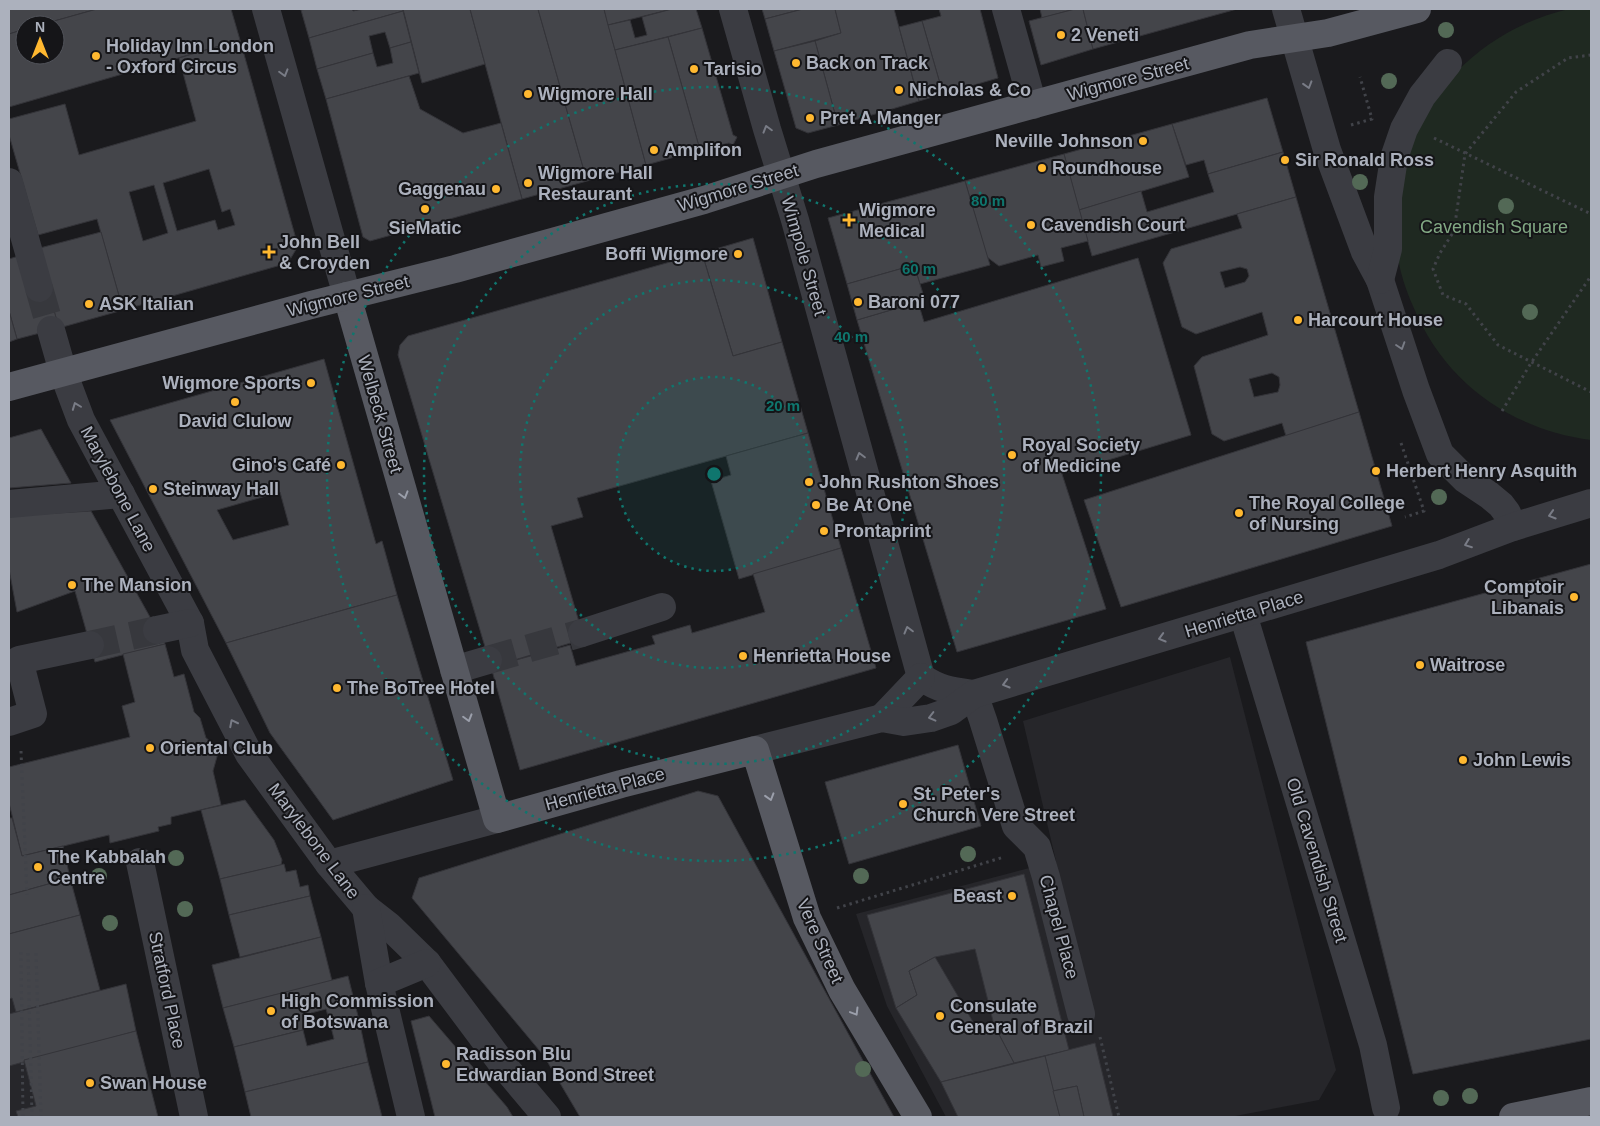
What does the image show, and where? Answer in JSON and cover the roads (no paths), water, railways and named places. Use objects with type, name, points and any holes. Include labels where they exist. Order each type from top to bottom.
[{"type":"main road","points":[[1294,38],[1328,33],[1417,9]]},
{"type":"main road","name":"Wigmore Street","points":[[9,387],[347,296],[433,275],[704,200],[816,164],[1250,45],[1294,38]]},
{"type":"main road","name":"Welbeck Street","points":[[347,296],[497,819]]},
{"type":"main road","name":"Henrietta Place","points":[[497,819],[755,750]]},
{"type":"main road","name":"Vere Street","points":[[755,750],[807,918],[842,990],[918,1117]]},
{"type":"main road","points":[[1513,1117],[1591,1101]]},
{"type":"street","name":"Welbeck Street","points":[[266,9],[347,296]]},
{"type":"street","name":"Wimpole Street","points":[[734,9],[795,220],[921,676]]},
{"type":"street","points":[[1006,9],[1033,105]]},
{"type":"street","points":[[1286,9],[1327,150],[1365,252],[1380,280],[1416,390],[1440,454],[1465,479],[1489,494],[1501,505],[1513,527],[1591,503]]},
{"type":"street","points":[[1380,280],[1388,249],[1388,197],[1394,158],[1404,129],[1422,96],[1448,63]]},
{"type":"street","points":[[9,182],[39,288]]},
{"type":"street","name":"Marylebone Lane","points":[[51,330],[63,372],[81,420],[190,623],[195,650],[249,754],[329,864],[366,908],[389,926],[426,963],[504,1066],[546,1117]]},
{"type":"street","points":[[9,504],[121,494]]},
{"type":"street","name":"Henrietta Place","points":[[755,750],[882,718],[904,722],[931,718],[951,711],[974,694],[1439,555],[1513,527]]},
{"type":"street","points":[[582,633],[662,607]]},
{"type":"street","name":"Old Cavendish Street","points":[[1243,614],[1373,1045],[1386,1108]]},
{"type":"street","points":[[157,630],[190,623]]},
{"type":"street","points":[[9,722],[33,714],[19,660],[90,645]]},
{"type":"street","points":[[454,670],[488,660]]},
{"type":"street","points":[[882,718],[921,676]]},
{"type":"street","name":"Henrietta Place","points":[[921,676],[934,686],[974,694]]},
{"type":"street","name":"Chapel Place","points":[[974,694],[1016,826],[1037,847],[1081,1014]]},
{"type":"street","name":"Henrietta Place","points":[[329,864],[497,819]]},
{"type":"street","name":"Stratford Place","points":[[140,862],[194,1117]]},
{"type":"street","name":"Marylebone Lane","points":[[366,908],[380,983],[411,1117]]},
{"type":"street","points":[[380,983],[426,963]]},
{"type":"tunnel","points":[[39,288],[51,330]]},
{"type":"tunnel","points":[[90,645],[157,630]]},
{"type":"tunnel","points":[[488,660],[582,633]]},
{"type":"place","name":"2 Veneti","points":[[1061,35]]},
{"type":"place","name":"Holiday Inn London - Oxford Circus","points":[[96,56]]},
{"type":"place","name":"Back on Track","points":[[796,63]]},
{"type":"place","name":"Tarisio","points":[[694,69]]},
{"type":"place","name":"Nicholas & Co","points":[[899,90]]},
{"type":"place","name":"Wigmore Hall","points":[[528,94]]},
{"type":"place","name":"Pret A Manger","points":[[810,118]]},
{"type":"place","name":"Neville Johnson","points":[[1143,141]]},
{"type":"place","name":"Amplifon","points":[[654,150]]},
{"type":"place","name":"Sir Ronald Ross","points":[[1285,160]]},
{"type":"place","name":"Roundhouse","points":[[1042,168]]},
{"type":"place","name":"Wigmore Hall Restaurant","points":[[528,183]]},
{"type":"place","name":"Gaggenau","points":[[496,189]]},
{"type":"place","name":"SieMatic","points":[[425,209]]},
{"type":"place","name":"Wigmore Medical","points":[[849,220]]},
{"type":"place","name":"Cavendish Court","points":[[1031,225]]},
{"type":"place","name":"John Bell & Croyden","points":[[269,252]]},
{"type":"place","name":"Boffi Wigmore","points":[[738,254]]},
{"type":"place","name":"Baroni 077","points":[[858,302]]},
{"type":"place","name":"ASK Italian","points":[[89,304]]},
{"type":"place","name":"Harcourt House","points":[[1298,320]]},
{"type":"place","name":"Wigmore Sports","points":[[311,383]]},
{"type":"place","name":"David Clulow","points":[[235,402]]},
{"type":"place","name":"Royal Society of Medicine","points":[[1012,455]]},
{"type":"place","name":"Gino's Café","points":[[341,465]]},
{"type":"place","name":"Herbert Henry Asquith","points":[[1376,471]]},
{"type":"place","name":"John Rushton Shoes","points":[[809,482]]},
{"type":"place","name":"Steinway Hall","points":[[153,489]]},
{"type":"place","name":"Be At One","points":[[816,505]]},
{"type":"place","name":"The Royal College of Nursing","points":[[1239,513]]},
{"type":"place","name":"Prontaprint","points":[[824,531]]},
{"type":"place","name":"The Mansion","points":[[72,585]]},
{"type":"place","name":"Comptoir Libanais","points":[[1574,597]]},
{"type":"place","name":"Henrietta House","points":[[743,656]]},
{"type":"place","name":"Waitrose","points":[[1420,665]]},
{"type":"place","name":"The BoTree Hotel","points":[[337,688]]},
{"type":"place","name":"Oriental Club","points":[[150,748]]},
{"type":"place","name":"John Lewis","points":[[1463,760]]},
{"type":"place","name":"St. Peter's Church Vere Street","points":[[903,804]]},
{"type":"place","name":"The Kabbalah Centre","points":[[38,867]]},
{"type":"place","name":"Beast","points":[[1012,896]]},
{"type":"place","name":"High Commission of Botswana","points":[[271,1011]]},
{"type":"place","name":"Consulate General of Brazil","points":[[940,1016]]},
{"type":"place","name":"Radisson Blu Edwardian Bond Street","points":[[446,1064]]},
{"type":"place","name":"Swan House","points":[[90,1083]]},
{"type":"park label","name":"Cavendish Square","points":[[1494,227]]}]
